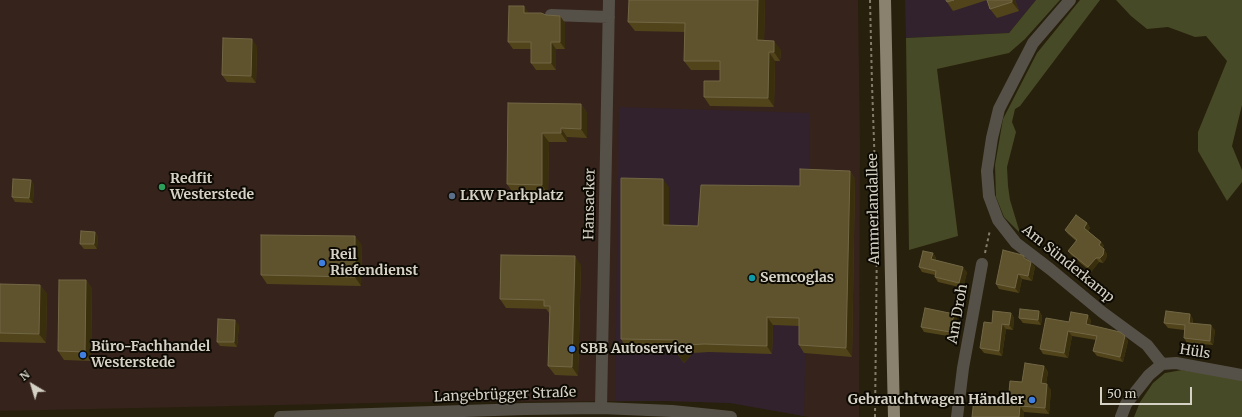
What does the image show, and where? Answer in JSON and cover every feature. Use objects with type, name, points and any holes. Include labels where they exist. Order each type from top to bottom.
[{"type":"main road","name":"Ammerlandallee","points":[[885,0],[894,417]]},
{"type":"street","name":"Hansacker","points":[[601,408],[609,0]]},
{"type":"street","name":"Am Sünderkamp","points":[[1070,0],[1033,43],[999,109],[992,138],[987,171],[989,196],[998,220],[1016,243],[1050,268],[1102,312],[1147,345],[1162,364]]},
{"type":"street","points":[[551,15],[609,17]]},
{"type":"street","name":"Am Droh","points":[[957,417],[963,368],[982,264]]},
{"type":"street","name":"Hüls","points":[[1121,417],[1126,404],[1149,375],[1162,364],[1176,363],[1242,375]]},
{"type":"street","name":"Langebrügger Straße","points":[[280,417],[601,408],[672,411],[731,417]]},
{"type":"path","points":[[870,0],[876,177]]},
{"type":"path","points":[[982,264],[992,223],[998,220]]},
{"type":"path","points":[[875,417],[877,231]]},
{"type":"shaded area","points":[[0,0],[858,0],[860,143],[859,417],[809,417],[730,403],[666,401],[420,402],[0,411]]},
{"type":"shaded area","points":[[905,0],[1036,0],[1009,33],[906,38]]},
{"type":"shaded area","points":[[619,107],[810,113],[804,416],[730,403],[615,401]]},
{"type":"green space","points":[[1036,0],[1060,0],[1025,39],[1009,53],[937,69],[958,236],[909,250],[906,38],[1009,33]]},
{"type":"green space","points":[[1080,0],[1100,0],[1020,106],[1015,109],[1012,122],[1016,132],[1007,167],[1010,200],[1020,233],[1004,217],[996,197],[995,165],[1003,119],[1037,53]]},
{"type":"green space","points":[[1116,0],[1242,0],[1242,105],[1232,146],[1242,170],[1242,182],[1227,201],[1198,151],[1198,132],[1227,61],[1206,36],[1195,37],[1168,27],[1147,29],[1131,16]]},
{"type":"green space","points":[[1182,370],[1242,379],[1242,417],[1134,417],[1140,402],[1153,383],[1165,373]]},
{"type":"building","points":[[629,0],[758,0],[757,40],[774,41],[774,52],[769,52],[768,98],[704,97],[704,81],[720,81],[720,61],[684,61],[685,23],[628,22]]},
{"type":"building","points":[[987,0],[1012,0],[1012,2],[990,9]]},
{"type":"building","points":[[509,6],[524,6],[524,13],[541,13],[560,16],[560,42],[551,42],[551,63],[531,63],[531,42],[508,42]]},
{"type":"building","points":[[223,38],[252,39],[251,76],[222,75]]},
{"type":"building","points":[[508,103],[581,104],[581,129],[561,128],[561,133],[542,133],[542,185],[507,184]]},
{"type":"building","points":[[800,169],[850,171],[846,348],[799,345],[799,318],[767,317],[767,346],[704,344],[687,345],[678,355],[678,340],[621,339],[621,178],[663,179],[663,225],[698,226],[701,185],[800,186]]},
{"type":"building","points":[[13,179],[31,180],[29,198],[12,197]]},
{"type":"building","points":[[1076,215],[1087,223],[1084,228],[1101,242],[1099,245],[1104,249],[1103,255],[1100,258],[1096,258],[1088,267],[1068,251],[1077,240],[1065,230]]},
{"type":"building","points":[[81,231],[95,232],[94,244],[80,244]]},
{"type":"building","points":[[261,235],[355,236],[355,277],[261,275]]},
{"type":"building","points":[[1003,250],[1022,255],[1031,262],[1028,276],[1018,274],[1015,288],[996,284]]},
{"type":"building","points":[[923,251],[933,253],[931,259],[963,267],[959,283],[935,277],[936,271],[919,267]]},
{"type":"building","points":[[501,255],[575,256],[572,367],[548,366],[550,306],[544,306],[544,300],[500,299]]},
{"type":"building","points":[[59,280],[86,280],[85,352],[58,351]]},
{"type":"building","points":[[0,284],[40,285],[39,334],[0,333]]},
{"type":"building","points":[[925,308],[954,314],[950,332],[921,327]]},
{"type":"building","points":[[1020,309],[1039,311],[1038,320],[1019,318]]},
{"type":"building","points":[[993,311],[1011,313],[1009,325],[1002,324],[999,351],[980,348],[984,322],[992,323]]},
{"type":"building","points":[[1166,311],[1190,314],[1189,323],[1211,325],[1210,341],[1184,338],[1185,325],[1164,323]]},
{"type":"building","points":[[1071,312],[1088,315],[1086,324],[1120,332],[1125,336],[1120,357],[1093,351],[1097,336],[1068,331],[1064,353],[1040,349],[1046,318],[1069,322]]},
{"type":"building","points":[[218,319],[235,320],[234,342],[217,342]]},
{"type":"building","points":[[1025,363],[1044,366],[1041,383],[1047,384],[1045,408],[1020,406],[1019,417],[972,417],[974,399],[1008,403],[1010,381],[1022,382]]},
{"type":"place","name":"Redfit Westerstede","points":[[162,187]]},
{"type":"place","name":"LKW Parkplatz","points":[[452,196]]},
{"type":"place","name":"Reil Riefendienst","points":[[322,263]]},
{"type":"place","name":"Semcoglas","points":[[752,278]]},
{"type":"place","name":"SBB Autoservice","points":[[572,349]]},
{"type":"place","name":"Büro-Fachhandel Westerstede","points":[[83,355]]},
{"type":"place","name":"Gebrauchtwagen Händler","points":[[1032,400]]}]
